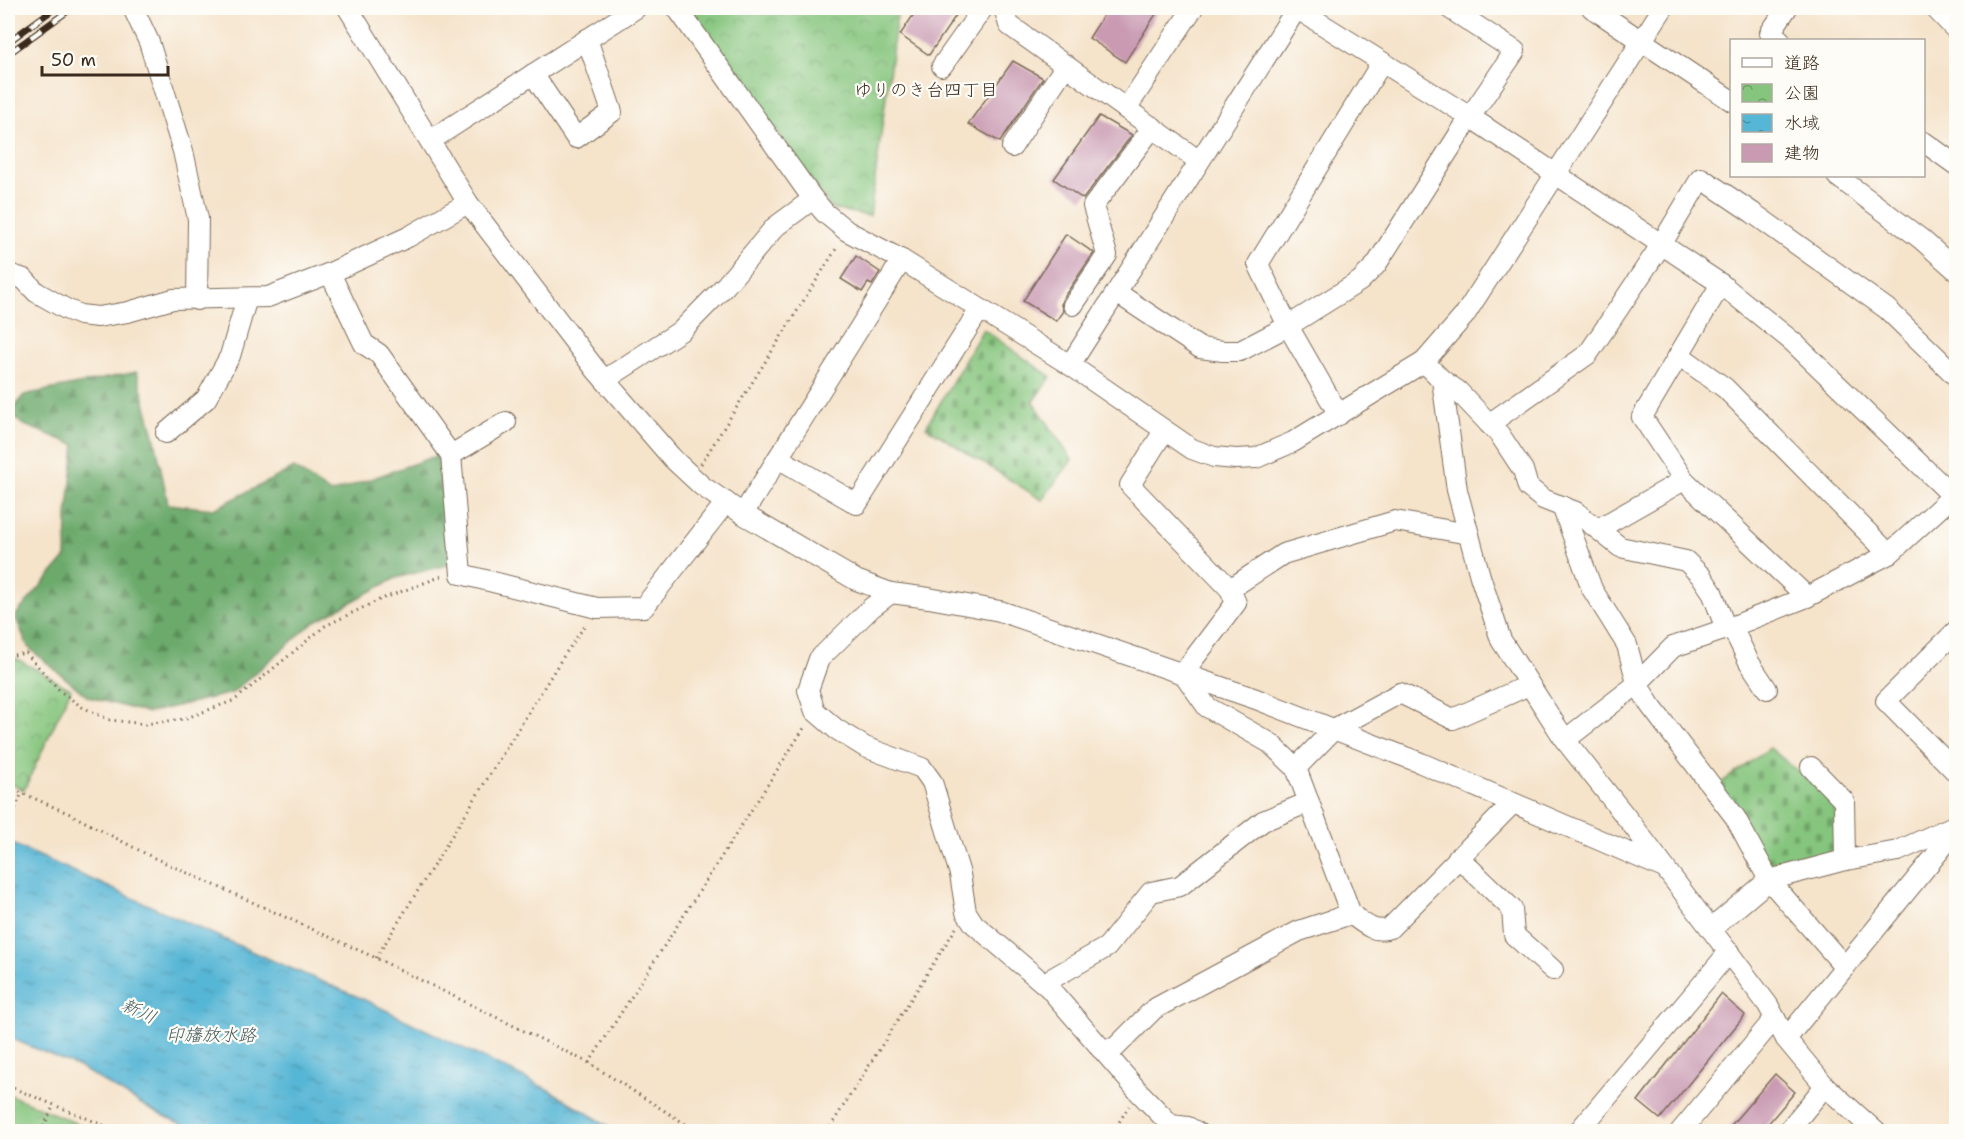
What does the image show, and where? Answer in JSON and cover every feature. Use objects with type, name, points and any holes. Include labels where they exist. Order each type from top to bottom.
[{"type":"street","points":[[133,8],[149,42],[183,151],[198,219],[197,300]]},
{"type":"street","points":[[348,8],[468,203],[596,370],[673,459],[743,514],[856,580],[891,593],[1000,612],[1256,699],[1420,763],[1664,868]]},
{"type":"street","points":[[431,140],[636,8]]},
{"type":"street","points":[[677,8],[813,199],[825,213],[847,231],[902,260],[1070,365],[1192,449],[1214,457],[1236,459],[1256,458],[1293,442],[1425,362],[1464,316],[1663,8]]},
{"type":"street","points":[[942,66],[983,8]]},
{"type":"street","points":[[1004,8],[1009,25],[1199,160]]},
{"type":"street","points":[[1126,109],[1192,8]]},
{"type":"street","points":[[1070,365],[1296,8],[1470,117],[1721,284],[1793,342],[1956,496],[1889,554],[1807,597],[1673,647],[1637,683],[1565,740]]},
{"type":"street","points":[[1117,293],[1200,348],[1240,351],[1288,326],[1360,281],[1376,265],[1515,51],[1449,8]]},
{"type":"street","points":[[1592,8],[1730,99]]},
{"type":"street","points":[[1779,39],[1770,33],[1787,8]]},
{"type":"street","points":[[1935,8],[1956,30]]},
{"type":"street","points":[[533,74],[576,138],[612,111],[586,39]]},
{"type":"street","points":[[1338,415],[1288,326],[1258,264],[1383,62]]},
{"type":"street","points":[[1012,147],[1066,65]]},
{"type":"street","points":[[1073,305],[1107,255],[1093,206],[1153,128]]},
{"type":"street","points":[[1925,143],[1956,165]]},
{"type":"street","points":[[1839,177],[1921,239],[1956,270]]},
{"type":"street","points":[[1490,424],[1588,354],[1661,244],[1701,178],[1887,309],[1956,376]]},
{"type":"street","points":[[606,380],[682,330],[726,285],[775,227],[813,199]]},
{"type":"street","points":[[8,278],[12,275],[24,279],[36,292],[80,315],[98,317],[128,312],[173,299],[268,297],[330,273],[408,237],[468,203]]},
{"type":"street","points":[[743,514],[902,260]]},
{"type":"street","points":[[330,273],[364,344],[379,354],[451,455],[461,574],[597,608],[644,607],[726,502]]},
{"type":"street","points":[[1721,284],[1642,417],[1684,480],[1807,597]]},
{"type":"street","points":[[166,433],[206,399],[230,356],[247,298]]},
{"type":"street","points":[[778,458],[857,504],[980,309]]},
{"type":"street","points":[[1679,355],[1725,388],[1889,554]]},
{"type":"street","points":[[1425,362],[1442,380],[1458,391],[1500,435],[1523,470],[1528,487],[1543,499],[1576,512],[1620,547],[1686,561],[1702,577],[1712,592],[1729,628],[1767,690]]},
{"type":"street","points":[[1442,380],[1457,490],[1501,640],[1565,740],[1729,952],[1768,1005],[1786,1038],[1825,1086],[1876,1131]]},
{"type":"street","points":[[451,455],[506,422]]},
{"type":"street","points":[[1164,431],[1130,485],[1230,589],[1236,603],[1182,673]]},
{"type":"street","points":[[1598,529],[1684,480]]},
{"type":"street","points":[[1562,506],[1592,589],[1627,645],[1637,683],[1650,705],[1735,817],[1769,880],[1845,966]]},
{"type":"street","points":[[1230,589],[1284,554],[1395,521],[1469,534]]},
{"type":"street","points":[[891,593],[871,608],[819,659],[808,690],[815,711],[836,729],[865,747],[922,768],[932,782],[960,874],[966,912],[974,924],[1044,983],[1138,1092],[1171,1125],[1188,1127],[1197,1131]]},
{"type":"street","points":[[1956,631],[1886,701],[1956,772]]},
{"type":"street","points":[[1182,673],[1207,707],[1270,743],[1296,768],[1351,914],[1372,929],[1383,931],[1390,928],[1512,804]]},
{"type":"street","points":[[1296,768],[1334,729],[1400,693],[1453,719],[1529,685]]},
{"type":"street","points":[[1811,767],[1844,801],[1845,860]]},
{"type":"street","points":[[1044,983],[1107,947],[1151,892],[1180,886],[1263,820],[1309,802]]},
{"type":"street","points":[[1711,929],[1769,880],[1845,860],[1898,851],[1956,824]]},
{"type":"street","points":[[1786,1038],[1949,839],[1956,824]]},
{"type":"street","points":[[1458,857],[1512,909],[1514,935],[1553,970]]},
{"type":"street","points":[[1101,1049],[1115,1048],[1154,1010],[1289,936],[1351,914]]},
{"type":"street","points":[[1578,1131],[1729,952]]},
{"type":"street","points":[[1680,1131],[1776,1018]]},
{"type":"street","points":[[1787,1131],[1825,1086]]},
{"type":"path","points":[[693,477],[847,231]]},
{"type":"path","points":[[8,656],[26,653],[61,692],[82,707],[110,720],[146,724],[184,719],[235,700],[325,626],[379,600],[440,575],[461,574]]},
{"type":"path","points":[[376,958],[561,660],[597,608]]},
{"type":"path","points":[[589,1064],[815,711]]},
{"type":"path","points":[[8,787],[21,795],[70,814],[150,856],[376,958],[589,1064],[698,1131]]},
{"type":"path","points":[[8,825],[21,795]]},
{"type":"path","points":[[827,1131],[966,912]]},
{"type":"path","points":[[8,1086],[120,1131]]},
{"type":"path","points":[[1113,1131],[1138,1092]]},
{"type":"path","points":[[41,1131],[54,1105]]},
{"type":"green space","points":[[689,8],[898,8],[870,216],[832,209]]},
{"type":"green space","points":[[983,329],[1051,377],[1033,401],[1072,460],[1042,500],[926,427]]},
{"type":"green space","points":[[137,372],[155,439],[168,504],[214,509],[294,468],[331,493],[438,455],[451,564],[396,578],[314,622],[232,693],[148,713],[88,697],[28,647],[15,616],[66,557],[67,516],[75,445],[22,424],[11,413],[24,395]]},
{"type":"green space","points":[[8,654],[71,689],[24,790],[8,783]]},
{"type":"green space","points":[[1770,748],[1835,802],[1837,851],[1772,873],[1718,785]]},
{"type":"green space","points":[[8,1094],[94,1131],[8,1131]]},
{"type":"water","name":"印旛放水路","points":[[8,842],[363,999],[551,1091],[617,1131],[200,1132],[153,1111],[79,1067],[8,1037]]},
{"type":"building","points":[[918,8],[961,8],[929,55],[900,35]]},
{"type":"building","points":[[1108,8],[1160,8],[1125,62],[1089,38]]},
{"type":"building","points":[[1013,61],[1043,78],[1000,142],[968,124]]},
{"type":"building","points":[[1099,116],[1132,135],[1083,199],[1054,179]]},
{"type":"building","points":[[1066,234],[1094,253],[1063,298],[1061,305],[1063,311],[1056,321],[1023,301]]},
{"type":"building","points":[[856,256],[880,272],[872,285],[868,283],[862,292],[841,279]]},
{"type":"building","points":[[1721,994],[1745,1015],[1660,1119],[1638,1101]]},
{"type":"building","points":[[1775,1074],[1795,1092],[1762,1131],[1726,1131]]},
{"type":"railway","points":[[8,42],[55,8]]},
{"type":"railway","points":[[8,54],[72,8]]},
{"type":"district","name":"ゆりのき台四丁目","points":[[926,90]]},
{"type":"water label","name":"新川","points":[[139,1011]]}]
